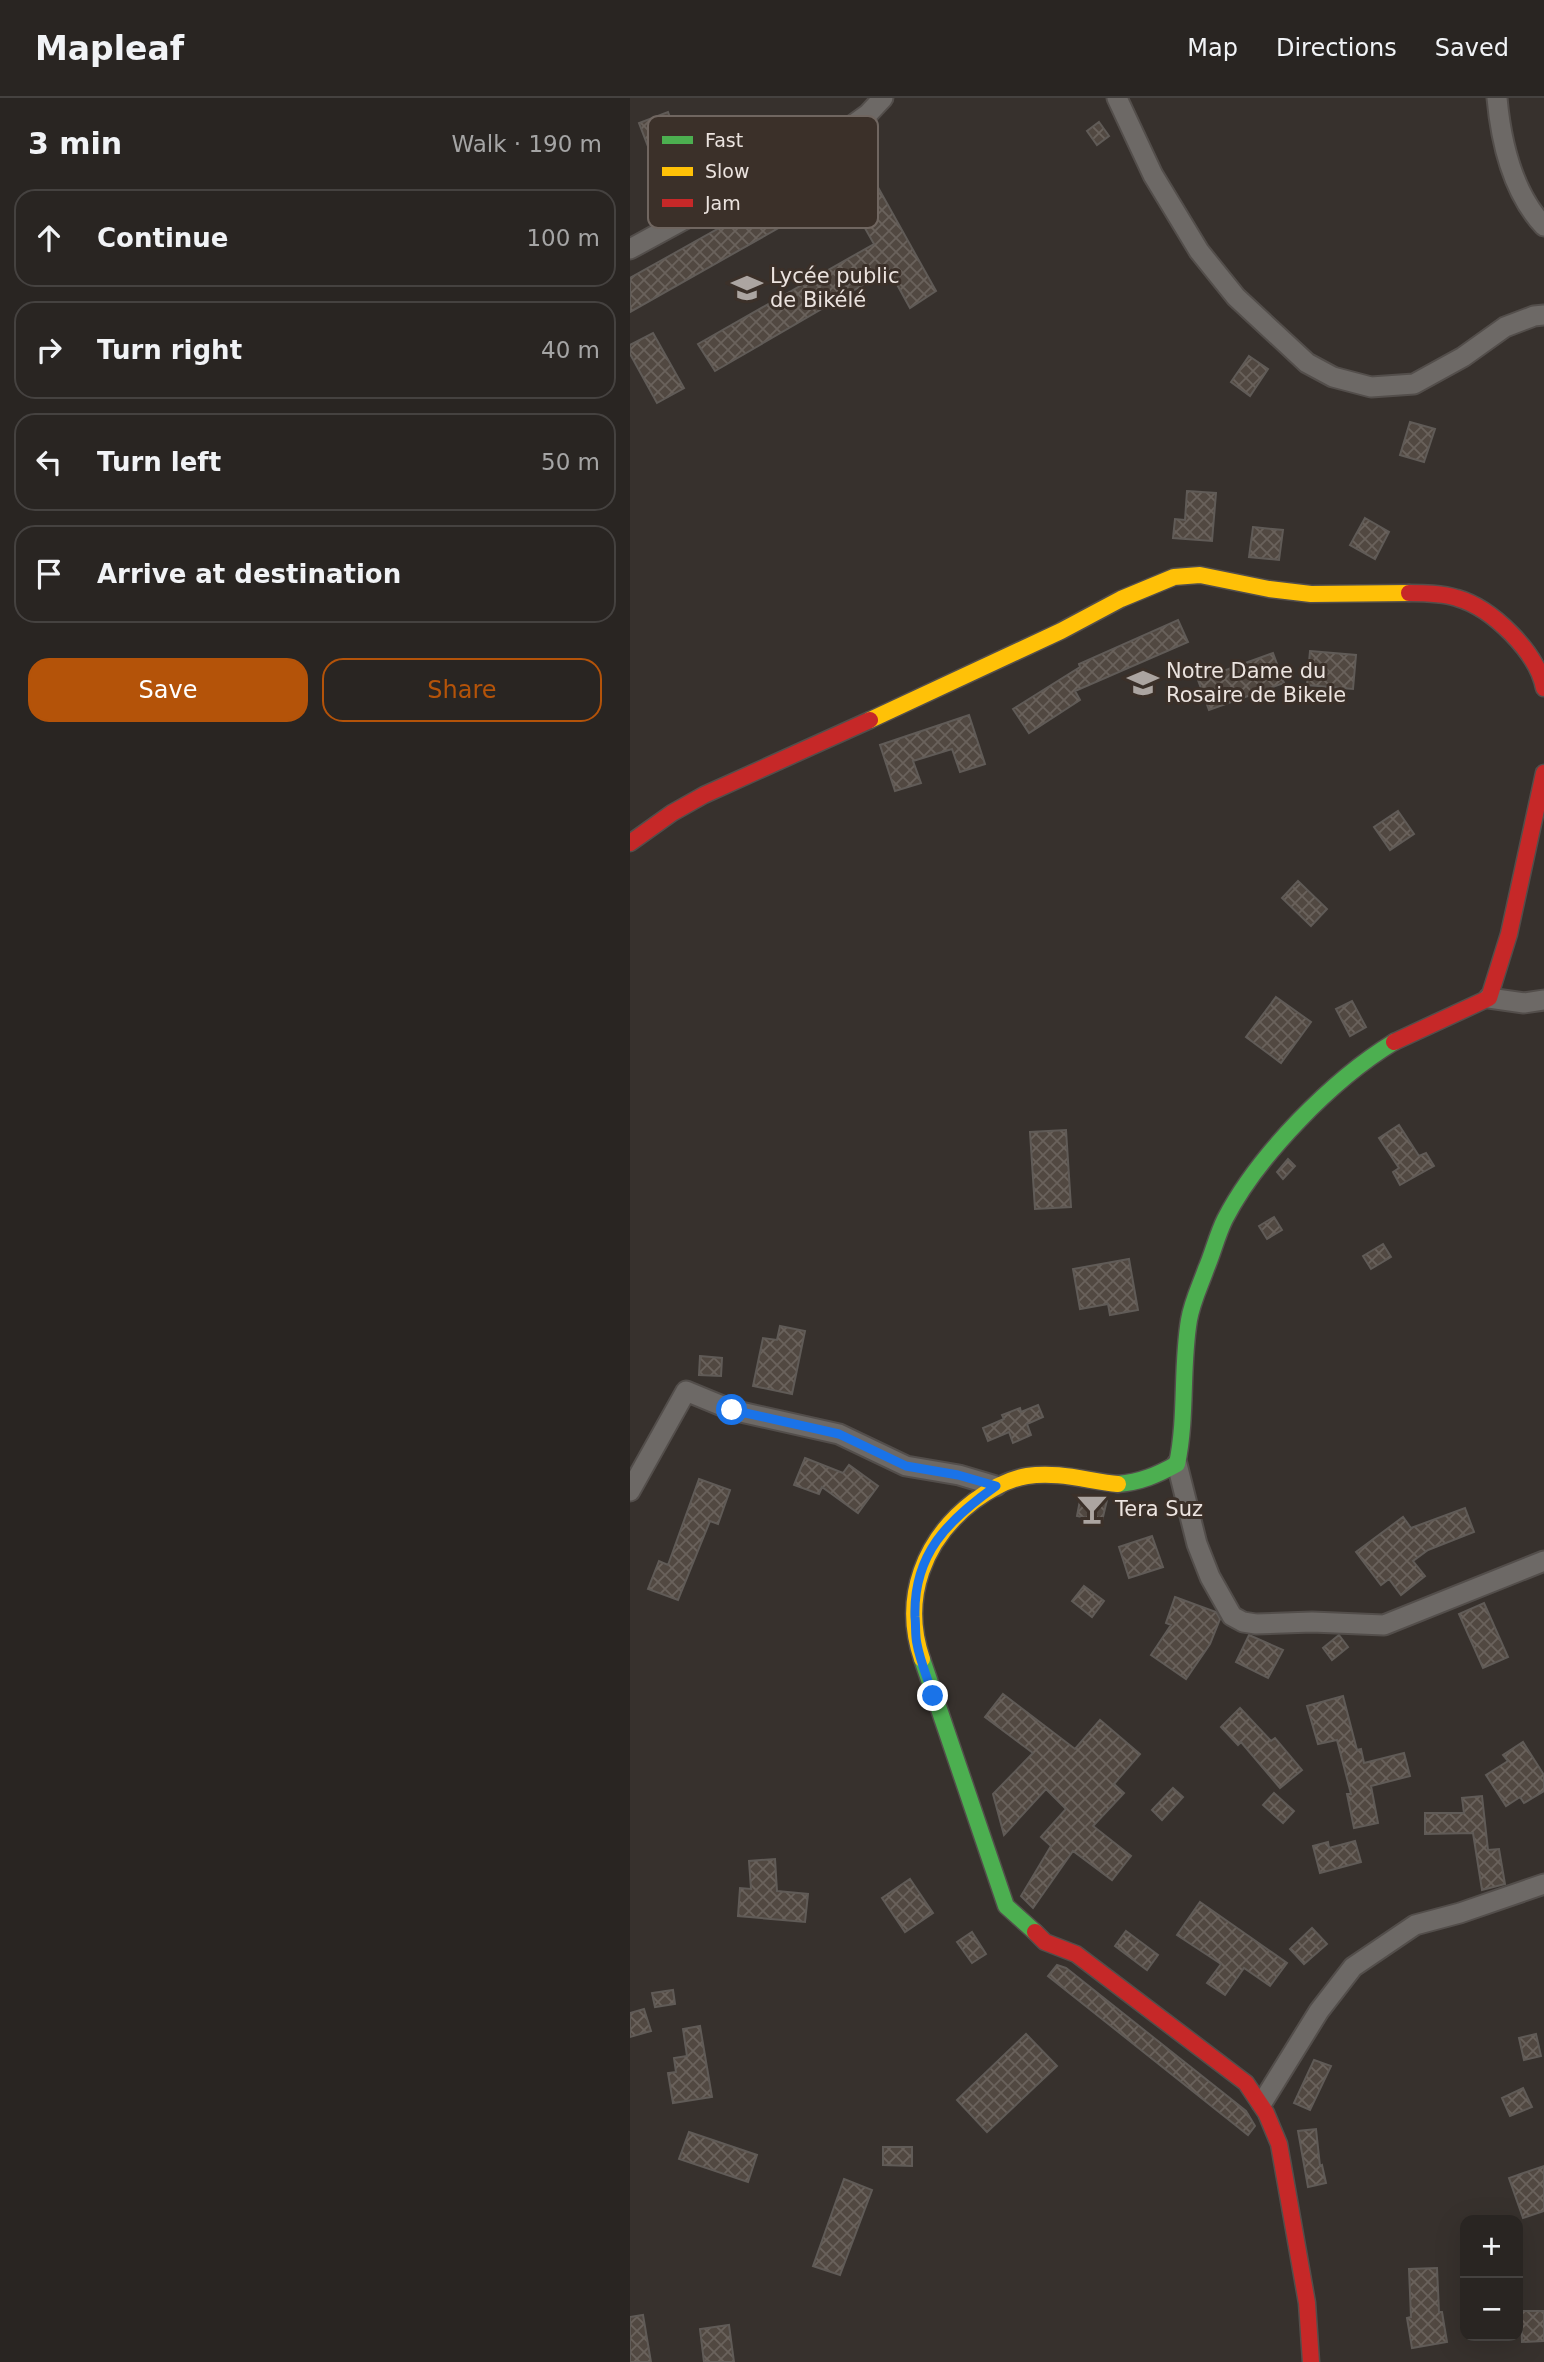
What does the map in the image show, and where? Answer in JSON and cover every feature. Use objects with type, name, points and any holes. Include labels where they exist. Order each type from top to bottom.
[{"type":"street","points":[[864,116],[883,98]]},
{"type":"street","points":[[1117,98],[1153,175],[1199,251],[1236,298],[1307,363],[1334,377],[1371,387],[1414,384],[1463,357],[1505,327],[1544,315]]},
{"type":"street","points":[[1497,98],[1499,124],[1512,169],[1532,214],[1544,226]]},
{"type":"street","points":[[630,249],[668,228]]},
{"type":"street","points":[[630,843],[672,813],[704,795],[947,685],[1061,631],[1121,599],[1174,577],[1200,575],[1269,589],[1311,594],[1424,593],[1458,597],[1495,617],[1522,646],[1542,677],[1544,688]]},
{"type":"street","points":[[1489,998],[1509,934],[1544,773]]},
{"type":"street","points":[[1544,1000],[1524,1003],[1489,998],[1408,1035],[1362,1063],[1318,1103],[1245,1187],[1226,1219],[1190,1319],[1182,1443],[1177,1464],[1197,1544],[1210,1577],[1232,1616],[1243,1622],[1384,1625],[1544,1561]]},
{"type":"street","points":[[630,1491],[686,1391],[732,1410],[839,1434],[906,1466],[958,1475],[996,1486]]},
{"type":"street","points":[[1177,1464],[1150,1480],[1128,1484],[1098,1483],[1053,1475],[1026,1476],[996,1486],[964,1509],[935,1540],[923,1563],[915,1602],[916,1643],[1006,1906],[1045,1942],[1076,1954],[1245,2083],[1262,2103],[1273,2126],[1280,2152],[1304,2275],[1312,2341],[1311,2362]]},
{"type":"street","points":[[1262,2103],[1319,2011],[1353,1967],[1415,1925],[1460,1913],[1544,1884]]},
{"type":"building","points":[[648,120],[648,146],[639,123]]},
{"type":"building","points":[[1099,122],[1109,136],[1097,145],[1087,131]]},
{"type":"building","points":[[878,187],[936,291],[910,308],[889,270],[715,371],[698,344],[874,244],[865,228],[878,228]]},
{"type":"building","points":[[719,228],[779,228],[630,312],[630,278]]},
{"type":"building","points":[[653,333],[684,388],[657,403],[630,354],[630,345]]},
{"type":"building","points":[[1249,356],[1268,369],[1250,396],[1231,382]]},
{"type":"building","points":[[1410,422],[1435,429],[1424,462],[1400,455]]},
{"type":"building","points":[[1187,491],[1216,493],[1212,541],[1173,538],[1175,519],[1185,520]]},
{"type":"building","points":[[1365,518],[1389,532],[1375,559],[1350,545]]},
{"type":"building","points":[[1253,527],[1283,530],[1279,560],[1249,557]]},
{"type":"building","points":[[1178,620],[1188,642],[1075,691],[1080,700],[1029,733],[1013,709],[1080,667],[1079,664]]},
{"type":"building","points":[[1310,651],[1356,655],[1353,689],[1307,685]]},
{"type":"building","points":[[1273,653],[1284,683],[1209,710],[1198,680]]},
{"type":"building","points":[[969,715],[985,764],[960,772],[952,749],[913,761],[921,783],[895,791],[880,745]]},
{"type":"building","points":[[1398,811],[1414,834],[1390,850],[1374,827]]},
{"type":"building","points":[[1298,881],[1327,909],[1311,926],[1282,898]]},
{"type":"building","points":[[1276,997],[1311,1022],[1281,1063],[1246,1037]]},
{"type":"building","points":[[1352,1001],[1366,1027],[1350,1036],[1336,1009]]},
{"type":"building","points":[[1399,1125],[1419,1156],[1426,1153],[1434,1166],[1400,1185],[1393,1172],[1399,1168],[1379,1138]]},
{"type":"building","points":[[1066,1130],[1071,1207],[1035,1209],[1030,1132]]},
{"type":"building","points":[[1288,1159],[1295,1166],[1283,1179],[1277,1172]]},
{"type":"building","points":[[1274,1217],[1282,1230],[1267,1239],[1259,1226]]},
{"type":"building","points":[[1383,1244],[1391,1257],[1371,1269],[1363,1256]]},
{"type":"building","points":[[1129,1259],[1138,1310],[1110,1315],[1108,1304],[1080,1309],[1073,1269]]},
{"type":"building","points":[[780,1326],[805,1331],[792,1394],[753,1386],[763,1338],[777,1340]]},
{"type":"building","points":[[700,1356],[722,1358],[721,1376],[699,1375]]},
{"type":"building","points":[[1038,1405],[1043,1417],[1027,1424],[1031,1435],[1013,1443],[1009,1432],[988,1441],[983,1428],[1004,1419],[1002,1415],[1020,1408],[1021,1412]]},
{"type":"building","points":[[805,1458],[843,1473],[849,1465],[878,1486],[858,1513],[822,1487],[819,1494],[794,1485]]},
{"type":"building","points":[[699,1479],[730,1490],[718,1524],[710,1521],[678,1600],[648,1589],[659,1561],[668,1565]]},
{"type":"building","points":[[1081,1495],[1107,1500],[1102,1521],[1077,1516]]},
{"type":"building","points":[[1465,1508],[1474,1532],[1428,1550],[1413,1561],[1425,1576],[1401,1595],[1389,1579],[1381,1585],[1356,1552],[1403,1517],[1411,1528]]},
{"type":"building","points":[[1152,1536],[1163,1567],[1129,1578],[1119,1547]]},
{"type":"building","points":[[1084,1586],[1104,1601],[1092,1617],[1072,1601]]},
{"type":"building","points":[[1175,1597],[1216,1612],[1220,1619],[1210,1644],[1186,1679],[1151,1655],[1171,1625],[1166,1623]]},
{"type":"building","points":[[1484,1603],[1508,1657],[1483,1668],[1459,1614]]},
{"type":"building","points":[[1249,1635],[1283,1650],[1268,1678],[1236,1662]]},
{"type":"building","points":[[1339,1635],[1348,1647],[1332,1660],[1323,1648]]},
{"type":"building","points":[[1003,1694],[1075,1749],[1100,1720],[1140,1754],[1114,1784],[1124,1793],[1093,1826],[1131,1856],[1112,1880],[1073,1851],[1033,1908],[1021,1896],[1051,1846],[1041,1837],[1066,1809],[1046,1789],[1004,1835],[993,1794],[1033,1753],[985,1717]]},
{"type":"building","points":[[1343,1696],[1357,1750],[1361,1749],[1364,1763],[1404,1753],[1410,1776],[1371,1786],[1378,1823],[1354,1828],[1347,1794],[1351,1794],[1337,1740],[1318,1744],[1307,1706]]},
{"type":"building","points":[[1240,1708],[1271,1741],[1275,1738],[1302,1770],[1280,1788],[1241,1742],[1238,1745],[1221,1727]]},
{"type":"building","points":[[1523,1742],[1544,1775],[1544,1791],[1524,1803],[1520,1797],[1506,1806],[1486,1775],[1508,1761],[1503,1755]]},
{"type":"building","points":[[1173,1788],[1183,1797],[1162,1820],[1152,1810]]},
{"type":"building","points":[[1274,1793],[1294,1811],[1283,1823],[1263,1805]]},
{"type":"building","points":[[1482,1796],[1488,1850],[1499,1849],[1505,1884],[1482,1890],[1473,1833],[1425,1834],[1425,1813],[1464,1813],[1462,1798]]},
{"type":"building","points":[[1355,1841],[1361,1862],[1320,1873],[1313,1846],[1328,1842],[1329,1848]]},
{"type":"building","points":[[775,1859],[777,1891],[808,1894],[805,1922],[738,1916],[740,1888],[751,1889],[749,1861]]},
{"type":"building","points":[[910,1879],[933,1913],[905,1932],[882,1898]]},
{"type":"building","points":[[1200,1902],[1287,1963],[1270,1986],[1244,1968],[1225,1995],[1207,1983],[1221,1964],[1177,1935]]},
{"type":"building","points":[[1312,1928],[1327,1944],[1304,1964],[1290,1949]]},
{"type":"building","points":[[1126,1931],[1158,1955],[1147,1970],[1115,1946]]},
{"type":"building","points":[[972,1932],[986,1954],[972,1963],[957,1942]]},
{"type":"building","points":[[1057,1965],[1066,1968],[1246,2111],[1255,2126],[1248,2135],[1048,1976]]},
{"type":"building","points":[[673,1990],[675,2004],[655,2007],[652,1993]]},
{"type":"building","points":[[644,2009],[651,2031],[630,2037],[630,2013]]},
{"type":"building","points":[[700,2026],[712,2097],[673,2103],[668,2073],[676,2072],[674,2058],[687,2056],[683,2029]]},
{"type":"building","points":[[1026,2034],[1057,2066],[987,2132],[957,2100]]},
{"type":"building","points":[[1536,2034],[1541,2056],[1524,2060],[1519,2038]]},
{"type":"building","points":[[1314,2060],[1331,2066],[1310,2110],[1294,2103]]},
{"type":"building","points":[[1523,2088],[1532,2107],[1510,2116],[1502,2098]]},
{"type":"building","points":[[1316,2129],[1320,2166],[1322,2165],[1326,2183],[1308,2187],[1298,2131]]},
{"type":"building","points":[[689,2132],[757,2155],[748,2182],[679,2159]]},
{"type":"building","points":[[883,2147],[912,2147],[912,2166],[883,2165]]},
{"type":"building","points":[[1544,2166],[1544,2211],[1523,2218],[1509,2178]]},
{"type":"building","points":[[844,2179],[872,2190],[840,2275],[813,2266]]},
{"type":"building","points":[[1437,2268],[1439,2312],[1442,2312],[1447,2342],[1412,2348],[1407,2318],[1411,2317],[1409,2269]]},
{"type":"building","points":[[1523,2311],[1544,2311],[1544,2341],[1522,2342]]},
{"type":"building","points":[[643,2315],[651,2362],[630,2362],[630,2317]]},
{"type":"building","points":[[729,2325],[734,2362],[704,2362],[700,2329]]},
{"type":"traffic: fast","points":[[1118,1484],[1149,1477],[1177,1464],[1190,1313],[1222,1225],[1239,1195],[1277,1145],[1322,1097],[1346,1076],[1394,1042]]},
{"type":"traffic: fast","points":[[922,1659],[1006,1906],[1035,1932]]},
{"type":"traffic: slow","points":[[870,720],[1061,631],[1121,599],[1174,577],[1200,575],[1269,589],[1311,594],[1409,593]]},
{"type":"traffic: slow","points":[[922,1659],[914,1614],[921,1571],[942,1533],[957,1516],[992,1489],[1027,1476],[1062,1476],[1118,1484]]},
{"type":"traffic: jam","points":[[1409,593],[1451,596],[1484,611],[1523,646],[1540,674],[1544,688]]},
{"type":"traffic: jam","points":[[630,843],[672,813],[704,795],[870,720]]},
{"type":"traffic: jam","points":[[1394,1042],[1489,998],[1509,934],[1544,773]]},
{"type":"traffic: jam","points":[[1035,1932],[1045,1942],[1076,1954],[1246,2083],[1266,2113],[1279,2144],[1307,2303],[1311,2362]]},
{"type":"place","name":"Lycée public de Bikélé","points":[[747,288]]},
{"type":"place","name":"Notre Dame du Rosaire de Bikele","points":[[1143,683]]},
{"type":"place","name":"Tera Suz","points":[[1092,1509]]},
{"type":"route","points":[[732,1410],[839,1434],[906,1466],[958,1475],[996,1486],[964,1509],[935,1540],[923,1563],[915,1602],[916,1643],[933,1696]]}]
